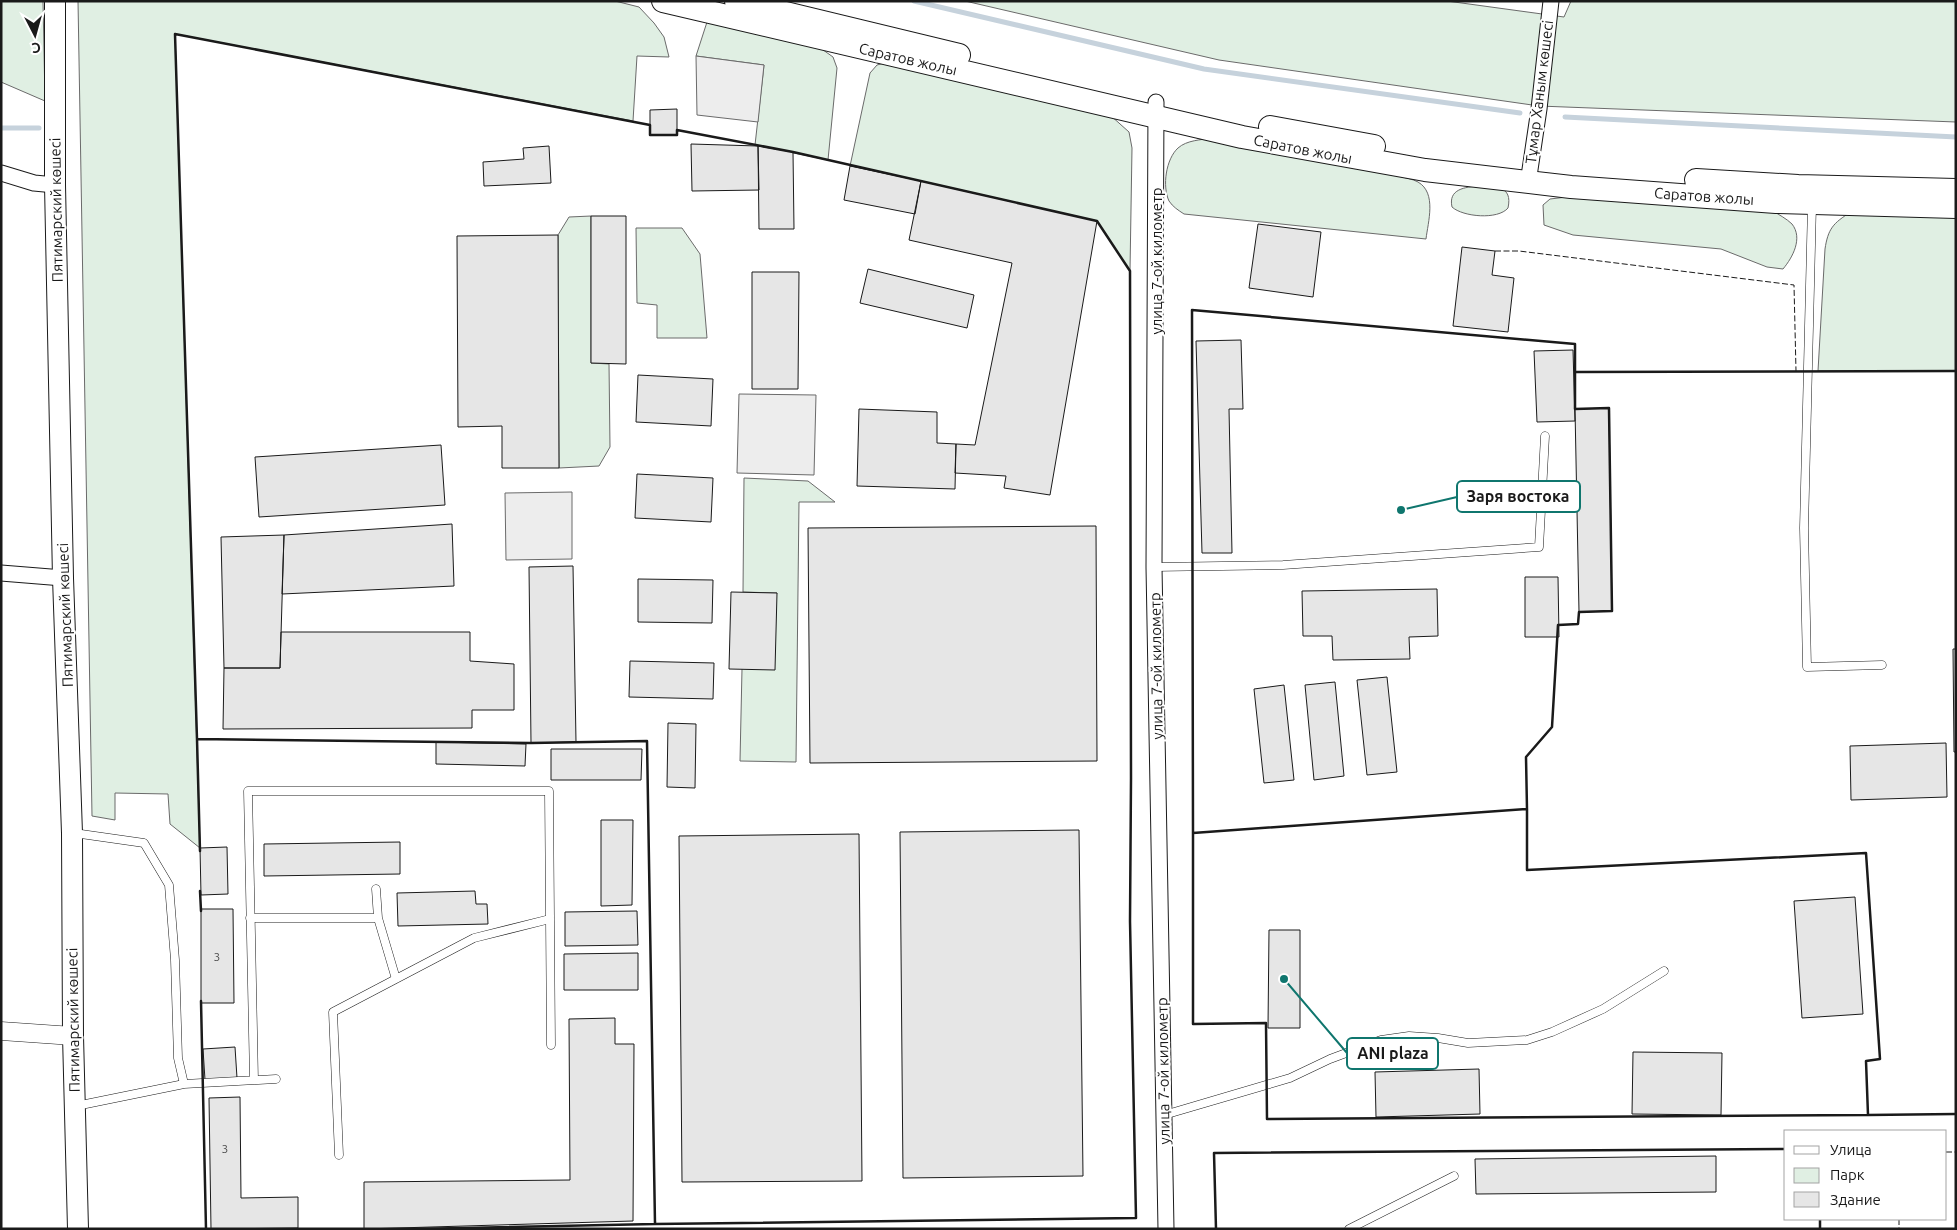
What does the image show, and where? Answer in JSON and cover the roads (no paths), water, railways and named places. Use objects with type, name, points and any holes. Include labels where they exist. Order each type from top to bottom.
[{"type":"main road","name":"Пятимарский көшесі","points":[[55,1],[55,185],[63,578],[72,833],[74,1106],[78,1229]]},
{"type":"main road","name":"Саратов жолы","points":[[663,1],[864,40],[1156,110],[1317,152],[1425,170],[1529,175],[1640,177],[1788,186],[1956,190]]},
{"type":"main road","name":"Саратов жолы","points":[[736,1],[864,40]]},
{"type":"main road","name":"Саратов жолы","points":[[1529,175],[1719,198],[1956,208]]},
{"type":"street","name":"Тұмар Ханым көшесі","points":[[1529,175],[1551,1]]},
{"type":"street","name":"улица 7-ой километр","points":[[1156,110],[1154,567],[1166,1229]]},
{"type":"street","points":[[1,173],[34,183],[55,185]]},
{"type":"street","points":[[1,573],[63,578]]},
{"type":"street","points":[[1,1031],[73,1036]]},
{"type":"lane","points":[[1812,203],[1804,528],[1807,667],[1882,665]]},
{"type":"lane","points":[[1154,567],[1283,565],[1540,547],[1545,436]]},
{"type":"lane","points":[[254,1080],[248,791],[549,791],[551,1045]]},
{"type":"lane","points":[[72,833],[144,843],[169,885],[175,960],[178,1058],[184,1084]]},
{"type":"lane","points":[[376,889],[378,918],[396,979]]},
{"type":"lane","points":[[250,918],[378,918]]},
{"type":"lane","points":[[339,1155],[333,1012],[474,938],[550,919]]},
{"type":"lane","points":[[1164,1115],[1290,1078],[1330,1059],[1381,1040],[1409,1036],[1468,1043],[1527,1040],[1552,1032],[1603,1009],[1664,971]]},
{"type":"lane","points":[[74,1106],[184,1084],[276,1079]]},
{"type":"lane","points":[[1349,1229],[1454,1176]]},
{"type":"waterway","points":[[914,1],[1204,69],[1520,113]]},
{"type":"waterway","points":[[1565,117],[1956,137]]},
{"type":"waterway","points":[[1,128],[39,128]]},
{"type":"place","name":"Заря востока","points":[[1401,510]]},
{"type":"place","name":"ANI plaza","points":[[1284,979]]}]
